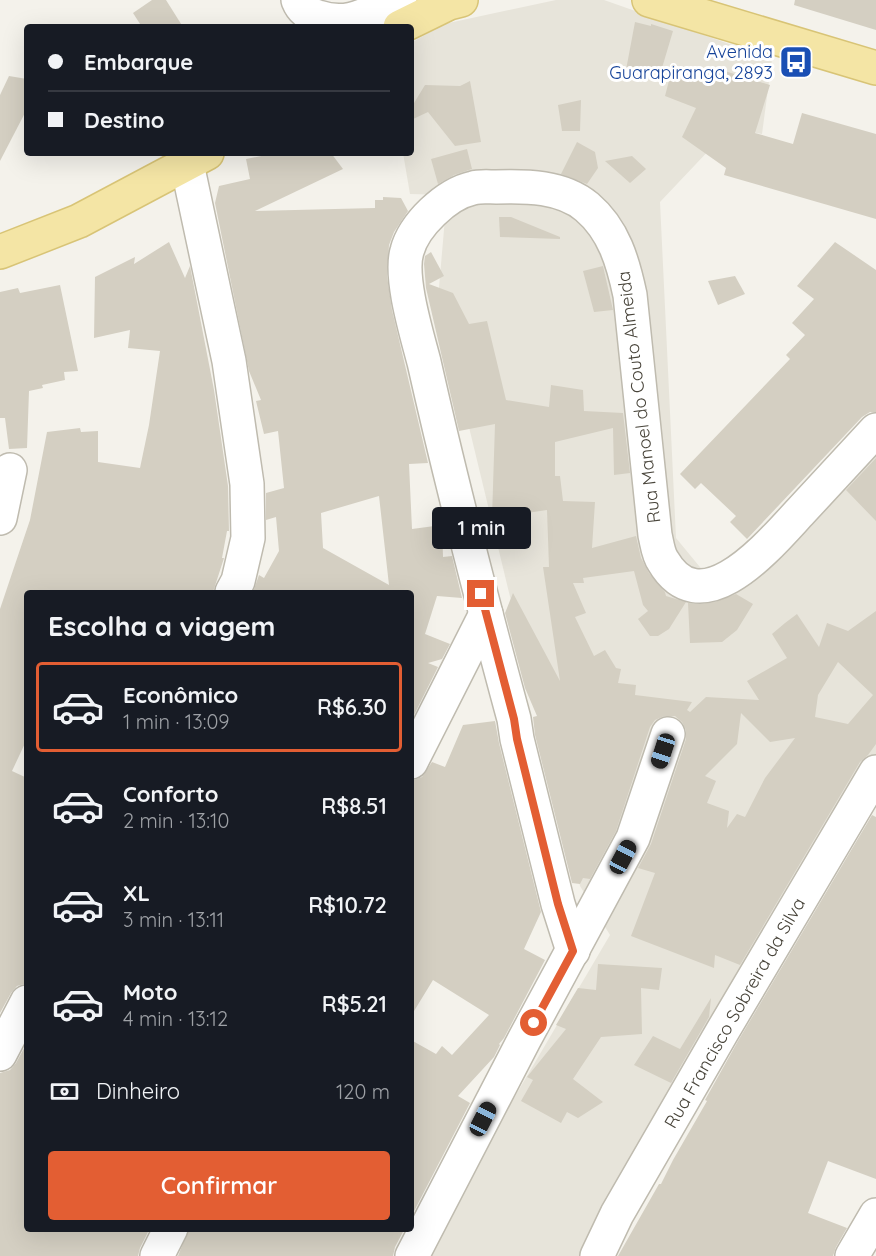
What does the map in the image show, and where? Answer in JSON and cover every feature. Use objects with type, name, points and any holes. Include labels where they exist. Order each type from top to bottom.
[{"type":"main road","points":[[649,0],[876,68]]},
{"type":"main road","points":[[406,24],[453,1]]},
{"type":"main road","points":[[0,252],[79,221],[197,159]]},
{"type":"street","points":[[298,0],[302,9],[311,15],[337,21],[350,21],[400,0]]},
{"type":"street","points":[[197,159],[247,484],[248,538],[238,581],[232,590]]},
{"type":"street","name":"Rua Manoel do Couto Almeida","points":[[573,951],[558,904],[406,287],[406,252],[420,225],[443,202],[473,188],[525,186],[560,192],[587,207],[606,228],[621,256],[630,295],[655,535],[662,561],[678,580],[697,586],[724,581],[745,567],[876,430]]},
{"type":"street","points":[[0,518],[10,470]]},
{"type":"street","points":[[414,756],[486,614]]},
{"type":"street","points":[[412,1256],[524,1040],[633,838],[668,734]]},
{"type":"street","name":"Rua Francisco Sobreira da Silva","points":[[597,1256],[618,1214],[710,1053],[876,772]]},
{"type":"street","points":[[0,1054],[24,1008]]},
{"type":"street","points":[[852,1256],[876,1215]]},
{"type":"street","points":[[157,1256],[169,1232]]},
{"type":"shaded area","points":[[556,0],[604,0],[772,59],[762,134],[730,128],[660,202],[676,538],[704,572],[738,556],[876,409],[876,772],[604,1256],[421,1256],[610,935],[580,886],[438,299],[447,195],[410,194],[404,156],[414,156],[414,41],[444,24]]},
{"type":"building","points":[[152,0],[166,0],[181,24],[140,24],[133,13]]},
{"type":"building","points":[[795,0],[876,0],[876,30],[794,5]]},
{"type":"building","points":[[635,22],[673,31],[659,78],[626,70]]},
{"type":"building","points":[[712,67],[770,85],[755,133],[793,144],[802,113],[876,134],[876,219],[724,175],[726,168],[682,137],[696,108],[665,96],[671,73],[708,81]]},
{"type":"building","points":[[9,76],[24,78],[24,115],[0,161],[0,95]]},
{"type":"building","points":[[470,81],[481,142],[455,146],[428,112],[414,119],[414,103],[425,85],[460,86]]},
{"type":"building","points":[[581,100],[580,131],[562,131],[558,105]]},
{"type":"building","points":[[577,142],[595,152],[598,168],[587,184],[561,174]]},
{"type":"building","points":[[467,149],[472,169],[438,184],[431,159]]},
{"type":"building","points":[[261,156],[333,156],[343,169],[255,211],[375,208],[375,200],[383,200],[383,197],[401,198],[408,211],[394,232],[389,245],[387,276],[392,310],[428,463],[409,464],[412,529],[442,525],[443,557],[452,556],[462,598],[437,596],[425,634],[450,644],[442,659],[428,663],[438,667],[414,715],[414,590],[254,590],[259,575],[264,578],[279,551],[276,517],[266,520],[266,493],[284,488],[278,431],[264,434],[256,401],[261,400],[249,371],[215,203],[219,186],[250,179],[246,159]],"holes":[[[379,496],[389,585],[323,548],[321,513]]]},
{"type":"building","points":[[632,156],[646,169],[630,183],[605,161]]},
{"type":"building","points":[[499,217],[511,217],[560,237],[560,239],[500,237]]},
{"type":"building","points":[[169,242],[185,278],[190,266],[214,390],[228,486],[229,531],[227,531],[222,558],[224,558],[214,590],[24,590],[24,745],[12,771],[24,777],[24,984],[17,986],[11,993],[0,1013],[0,609],[30,520],[47,432],[80,428],[81,432],[98,431],[98,462],[140,468],[160,351],[128,348],[130,330],[94,338],[95,277],[135,257],[134,264]]},
{"type":"building","points":[[835,242],[876,270],[876,412],[870,412],[862,417],[747,539],[730,522],[736,516],[701,483],[695,489],[680,474],[790,359],[786,355],[805,335],[792,323],[814,299],[797,286]]},
{"type":"building","points":[[431,252],[444,276],[429,284],[453,293],[469,324],[487,321],[506,400],[549,407],[551,385],[583,390],[584,411],[623,413],[630,473],[614,475],[613,428],[555,442],[555,476],[560,476],[563,501],[595,502],[592,548],[636,536],[641,558],[666,596],[686,602],[669,629],[658,636],[650,636],[638,619],[648,611],[643,605],[634,571],[583,578],[584,583],[573,583],[586,613],[575,617],[594,656],[605,650],[616,668],[621,669],[618,683],[636,685],[635,695],[692,702],[687,710],[690,712],[706,697],[759,700],[747,681],[787,658],[772,634],[785,623],[797,614],[819,647],[827,623],[848,631],[876,611],[876,744],[860,762],[740,965],[715,955],[714,968],[631,936],[655,873],[638,868],[651,844],[686,739],[686,730],[675,716],[664,716],[655,720],[650,727],[616,831],[590,879],[583,878],[580,884],[572,883],[535,735],[533,717],[537,716],[525,688],[505,613],[513,593],[560,681],[543,567],[549,567],[547,510],[492,518],[495,424],[459,431],[426,288],[425,256]],"holes":[[[838,662],[873,695],[848,724],[815,717],[818,695]],[[741,713],[770,742],[795,738],[765,778],[745,817],[737,814],[727,828],[729,811],[707,803],[716,781],[705,776],[737,744]]]},
{"type":"building","points":[[603,266],[613,310],[594,312],[583,271]]},
{"type":"building","points":[[735,276],[745,294],[718,305],[708,281]]},
{"type":"building","points":[[60,285],[78,371],[64,372],[65,380],[42,385],[43,388],[29,391],[27,448],[9,449],[5,418],[0,418],[0,292],[18,288],[20,293]]},
{"type":"building","points":[[876,458],[876,521],[846,490]]},
{"type":"building","points":[[736,594],[753,604],[737,630],[722,642],[690,643],[688,603],[715,602]]},
{"type":"building","points":[[495,721],[541,912],[524,949],[545,960],[494,1057],[458,1096],[470,1103],[414,1211],[414,1042],[436,1054],[442,1046],[452,1055],[489,1015],[433,980],[414,1011],[414,780],[422,777],[432,762],[445,767],[463,725]]},
{"type":"building","points":[[872,815],[876,817],[876,1179],[828,1161],[808,1213],[847,1228],[833,1256],[618,1256],[661,1184],[738,1041]]},
{"type":"building","points":[[598,964],[662,968],[659,990],[641,988],[642,1034],[601,1037],[573,1079],[603,1102],[578,1118],[567,1112],[561,1123],[521,1101],[533,1080],[527,1077],[566,1029],[556,1025],[578,988],[596,990]]},
{"type":"building","points":[[711,998],[709,1017],[671,1083],[634,1065],[653,1036],[680,1049]]},
{"type":"building","points":[[24,1048],[24,1232],[148,1232],[138,1256],[0,1256],[0,1073],[10,1070]]},
{"type":"building","points":[[187,1232],[403,1232],[393,1256],[178,1256]]},
{"type":"place","name":"Avenida Guarapiranga, 2893","points":[[796,62]]},
{"type":"route","points":[[481,594],[514,719],[558,904],[573,951],[534,1023]]}]
